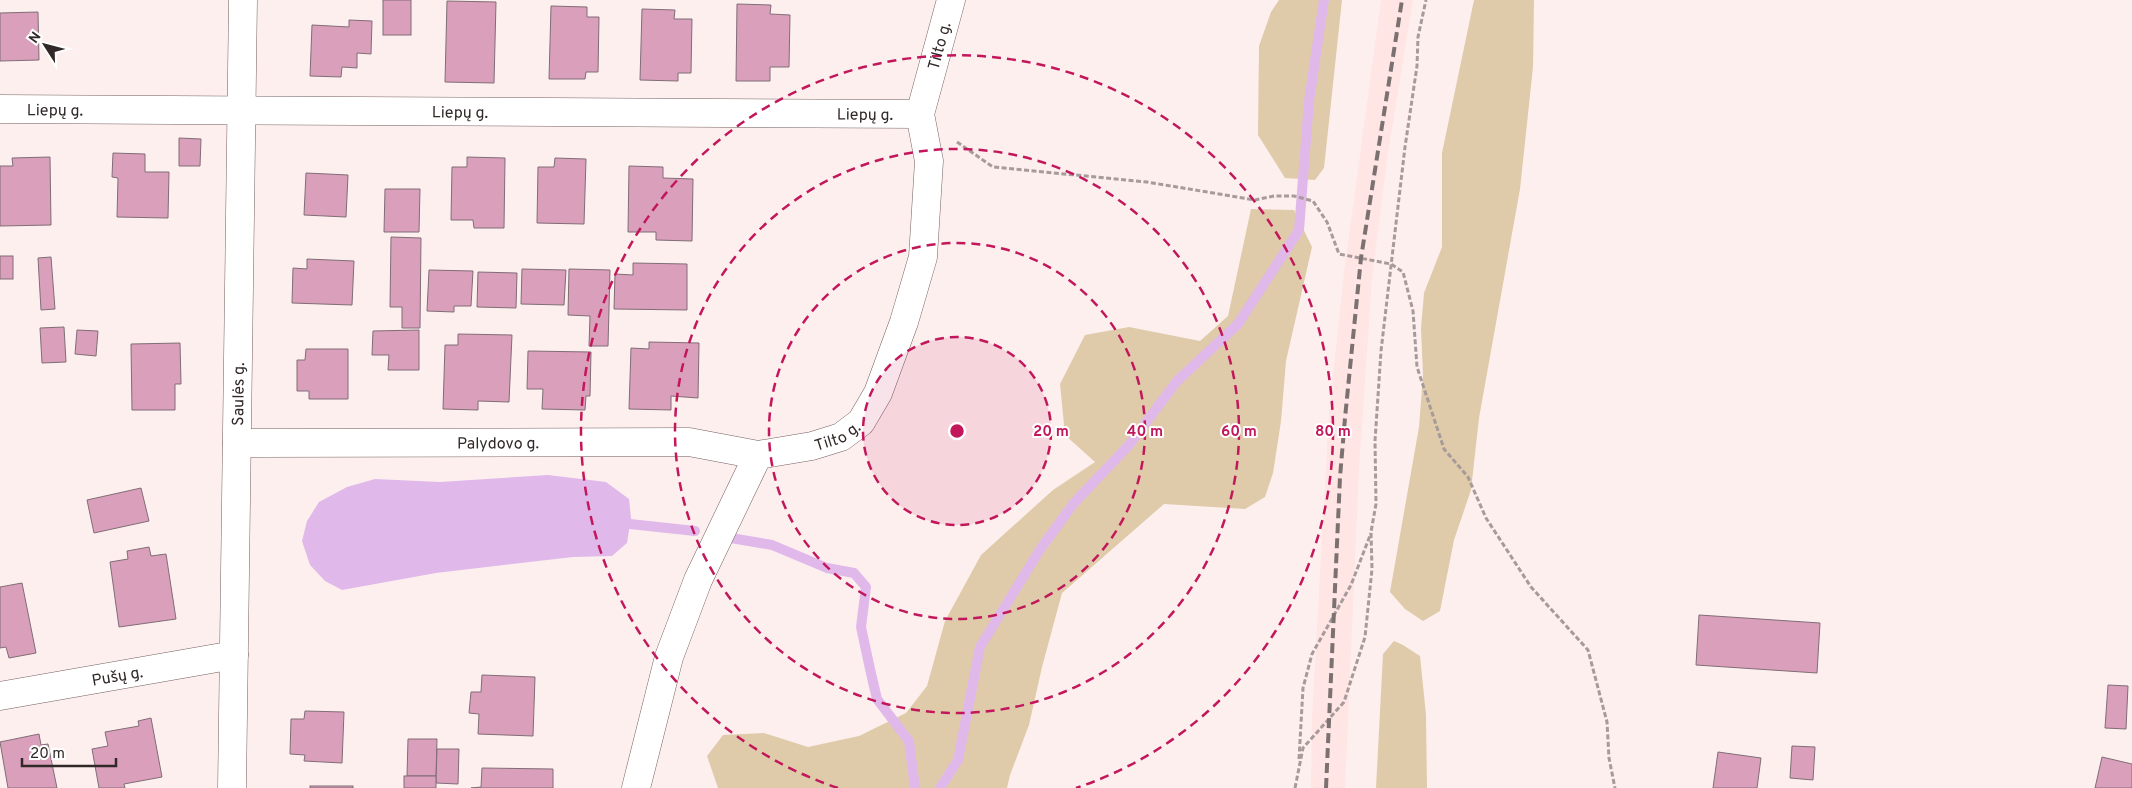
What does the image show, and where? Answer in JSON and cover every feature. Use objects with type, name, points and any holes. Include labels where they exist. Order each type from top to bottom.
[{"type":"street","name":"Saulės g.","points":[[232,788],[243,0]]},
{"type":"street","name":"Tilto g.","points":[[758,455],[812,446],[841,437],[861,422],[878,393],[904,322],[923,257],[929,160],[920,114],[951,0]]},
{"type":"street","name":"Liepų g.","points":[[0,109],[920,114]]},
{"type":"street","name":"Palydovo g.","points":[[237,443],[689,442],[758,455]]},
{"type":"street","points":[[636,788],[669,657],[698,580],[758,455]]},
{"type":"street","name":"Pušų g.","points":[[0,696],[234,655]]},
{"type":"path","points":[[1298,770],[1303,688],[1312,654],[1351,585],[1371,532],[1376,504],[1375,441],[1381,351],[1405,147],[1418,66],[1418,37],[1426,0]]},
{"type":"path","points":[[956,141],[993,167],[1147,182],[1254,200],[1274,196],[1294,196],[1313,201],[1327,222],[1339,254],[1391,264],[1403,272],[1413,311],[1416,367],[1444,449],[1468,477],[1486,518],[1531,587],[1588,650],[1607,722],[1609,758],[1615,788]]},
{"type":"path","points":[[1295,788],[1303,748],[1344,702],[1365,638],[1372,569],[1371,532]]},
{"type":"shaded area","points":[[1279,0],[1342,0],[1324,168],[1315,180],[1285,178],[1258,135],[1259,46],[1271,12]]},
{"type":"shaded area","points":[[1381,0],[1413,0],[1388,153],[1372,278],[1359,469],[1345,788],[1311,788],[1312,718],[1329,412],[1344,273]]},
{"type":"shaded area","points":[[1474,0],[1534,0],[1533,67],[1520,189],[1479,418],[1471,490],[1454,540],[1440,611],[1423,621],[1405,609],[1390,592],[1419,427],[1423,375],[1421,328],[1424,293],[1442,247],[1442,153]]},
{"type":"shaded area","points":[[1251,209],[1294,210],[1312,247],[1286,361],[1281,421],[1273,473],[1265,497],[1245,509],[1164,504],[1062,593],[1029,725],[1007,788],[718,788],[707,756],[723,735],[764,733],[808,747],[859,736],[906,713],[927,686],[945,621],[981,555],[1053,490],[1095,462],[1065,435],[1060,384],[1085,335],[1129,327],[1200,341],[1228,316]]},
{"type":"shaded area","points":[[548,475],[606,482],[629,499],[631,518],[627,543],[612,556],[573,557],[436,573],[342,590],[325,581],[310,565],[302,541],[307,521],[319,502],[347,487],[375,479],[440,482]]},
{"type":"shaded area","points":[[1394,641],[1420,656],[1426,715],[1427,788],[1376,788],[1383,654]]},
{"type":"building","points":[[383,0],[411,0],[411,35],[383,35]]},
{"type":"building","points":[[447,1],[496,2],[494,83],[445,82]]},
{"type":"building","points":[[737,4],[771,5],[770,14],[790,15],[789,67],[770,67],[770,81],[736,81]]},
{"type":"building","points":[[551,6],[587,7],[587,17],[599,17],[598,72],[586,72],[585,79],[549,79]]},
{"type":"building","points":[[642,9],[675,10],[674,19],[692,19],[691,73],[678,73],[678,81],[640,80]]},
{"type":"building","points":[[38,12],[39,60],[0,61],[0,13]]},
{"type":"building","points":[[349,20],[372,21],[371,54],[357,53],[357,68],[342,67],[341,77],[310,76],[312,25],[349,27]]},
{"type":"building","points":[[179,138],[201,139],[200,166],[179,166]]},
{"type":"building","points":[[113,153],[145,154],[145,172],[169,172],[168,218],[117,217],[118,178],[112,177]]},
{"type":"building","points":[[50,157],[51,225],[0,226],[0,166],[13,166],[12,158]]},
{"type":"building","points":[[467,157],[505,158],[504,228],[474,228],[473,220],[451,220],[452,167],[467,167]]},
{"type":"building","points":[[555,158],[586,159],[584,224],[537,223],[538,167],[554,167]]},
{"type":"building","points":[[629,166],[663,167],[663,178],[693,179],[692,241],[656,240],[656,232],[628,232]]},
{"type":"building","points":[[306,173],[348,175],[346,217],[304,215]]},
{"type":"building","points":[[385,189],[420,189],[419,232],[384,232]]},
{"type":"building","points":[[391,237],[421,238],[420,328],[402,328],[402,307],[390,307]]},
{"type":"building","points":[[0,256],[13,256],[13,279],[0,279]]},
{"type":"building","points":[[51,257],[55,309],[41,310],[38,258]]},
{"type":"building","points":[[307,259],[354,261],[352,305],[292,303],[293,268],[307,269]]},
{"type":"building","points":[[633,263],[687,264],[687,310],[614,309],[615,274],[633,275]]},
{"type":"building","points":[[522,269],[566,270],[564,305],[521,304]]},
{"type":"building","points":[[569,269],[610,270],[608,346],[589,346],[590,316],[568,315]]},
{"type":"building","points":[[429,270],[473,271],[471,306],[454,306],[454,312],[427,311]]},
{"type":"building","points":[[478,272],[517,273],[516,308],[477,307]]},
{"type":"building","points":[[64,327],[66,362],[42,363],[40,328]]},
{"type":"building","points":[[77,330],[98,331],[96,356],[75,354]]},
{"type":"building","points":[[419,330],[419,370],[388,370],[389,355],[372,355],[373,331]]},
{"type":"building","points":[[458,334],[512,335],[509,402],[478,401],[478,410],[443,409],[445,345],[458,345]]},
{"type":"building","points":[[649,342],[699,343],[698,398],[671,396],[671,410],[629,409],[631,348],[649,349]]},
{"type":"building","points":[[180,343],[181,384],[175,384],[175,410],[132,410],[131,344]]},
{"type":"building","points":[[306,349],[348,349],[348,399],[309,399],[309,391],[297,391],[297,360],[305,360]]},
{"type":"building","points":[[528,351],[591,352],[590,396],[586,396],[585,410],[542,409],[543,389],[527,389]]},
{"type":"building","points":[[141,488],[149,521],[94,533],[87,500]]},
{"type":"building","points":[[149,547],[151,556],[166,554],[176,619],[119,627],[110,562],[128,559],[127,551]]},
{"type":"building","points":[[22,583],[36,653],[9,658],[6,647],[0,648],[0,587]]},
{"type":"building","points":[[1699,615],[1820,623],[1817,673],[1696,665]]},
{"type":"building","points":[[482,675],[535,677],[533,736],[478,734],[479,714],[469,713],[471,692],[481,692]]},
{"type":"building","points":[[2108,685],[2128,686],[2126,729],[2105,728]]},
{"type":"building","points":[[305,711],[344,712],[342,763],[304,761],[305,755],[290,754],[291,719],[304,719]]},
{"type":"building","points":[[151,718],[162,777],[124,784],[125,788],[99,788],[92,749],[108,746],[105,732],[139,726],[138,721]]},
{"type":"building","points":[[39,734],[41,745],[48,744],[57,788],[8,788],[0,742]]},
{"type":"building","points":[[408,739],[437,739],[436,776],[407,776]]},
{"type":"building","points":[[1792,746],[1815,747],[1813,780],[1790,778]]},
{"type":"building","points":[[437,749],[459,749],[458,784],[436,783]]},
{"type":"building","points":[[1718,752],[1761,758],[1757,788],[1713,788]]},
{"type":"building","points":[[2102,757],[2132,764],[2132,788],[2095,788]]},
{"type":"building","points":[[482,768],[553,769],[553,788],[471,788],[481,787]]},
{"type":"building","points":[[404,776],[436,776],[436,788],[404,788]]},
{"type":"building","points":[[310,786],[353,786],[353,788],[310,788]]},
{"type":"waterway","points":[[940,788],[958,760],[980,647],[1041,548],[1074,503],[1129,445],[1177,381],[1238,324],[1299,230],[1309,101],[1324,0]]},
{"type":"waterway","points":[[630,524],[695,531]]},
{"type":"waterway","points":[[731,538],[772,545],[827,568],[854,573],[866,587],[861,627],[877,699],[909,741],[915,788]]},
{"type":"railway","points":[[1326,788],[1340,477],[1345,418],[1361,258],[1402,0]]}]
